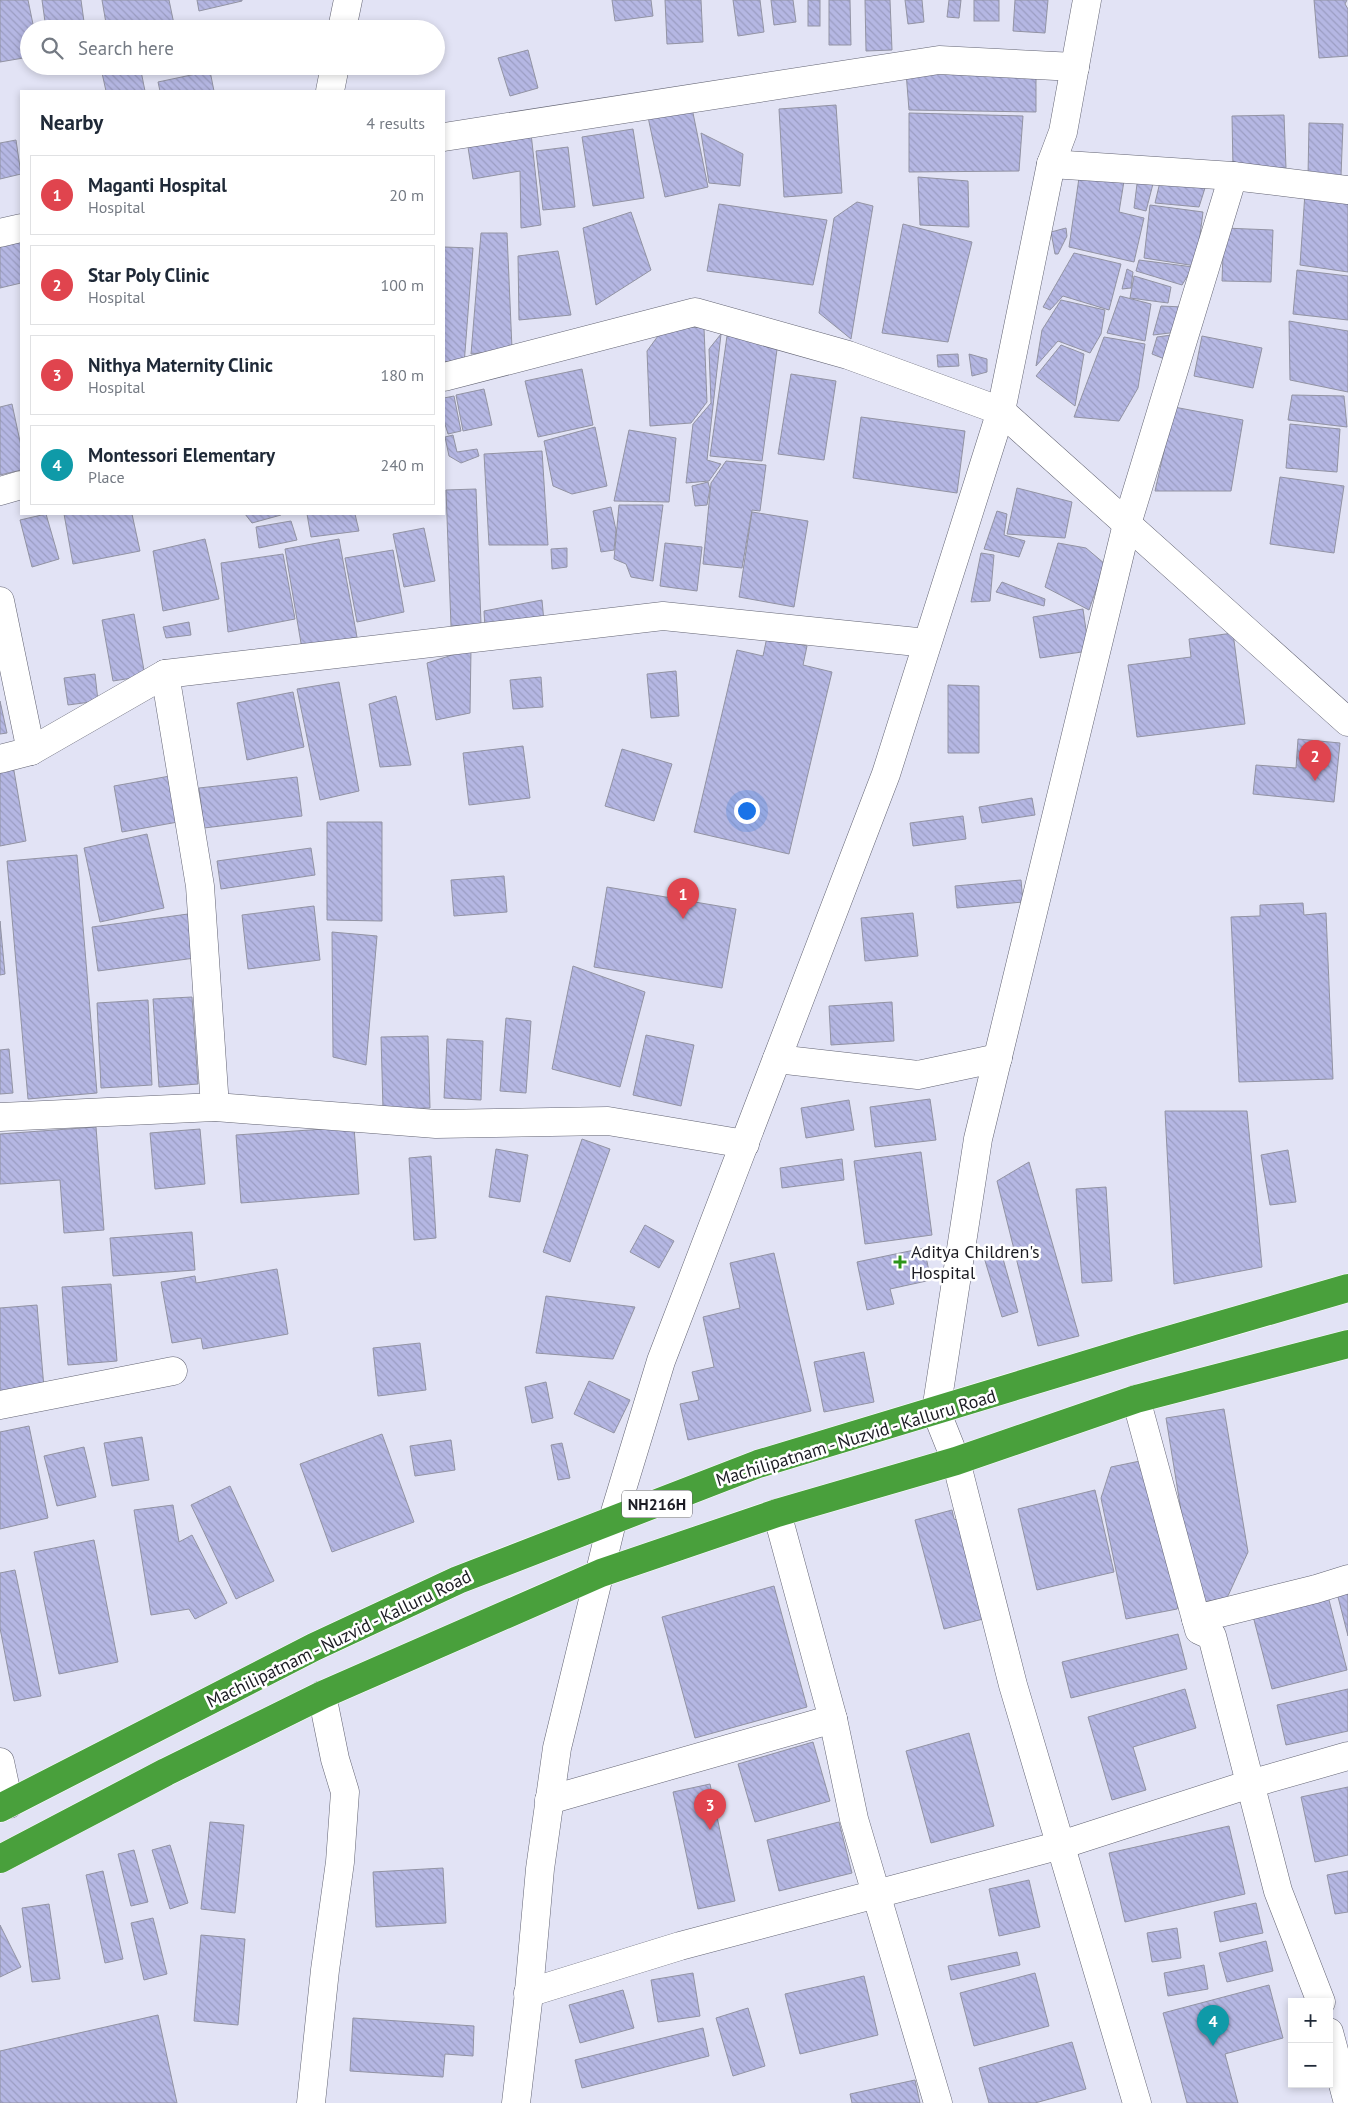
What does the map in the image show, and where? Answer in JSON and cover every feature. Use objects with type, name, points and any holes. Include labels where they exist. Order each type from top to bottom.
[{"type":"highway","name":"Machilipatnam - Nuzvid - Kalluru Road","points":[[4,1806],[314,1647],[458,1580],[758,1464],[936,1412],[1141,1348],[1348,1288]]},
{"type":"highway","name":"NH216H","points":[[0,1859],[166,1772],[322,1695],[600,1573],[777,1513],[956,1461],[1136,1399],[1348,1344]]},
{"type":"street","points":[[344,20],[348,0]]},
{"type":"street","points":[[516,2103],[540,1869],[557,1748],[612,1522],[662,1361],[886,774],[1001,411],[1051,164],[1063,132],[1087,0]]},
{"type":"street","points":[[445,138],[939,60],[1074,66]]},
{"type":"street","points":[[330,90],[333,75]]},
{"type":"street","points":[[1051,164],[1233,176],[1348,190]]},
{"type":"street","points":[[1137,2103],[1013,1685],[956,1461],[936,1412],[978,1139],[1126,524],[1233,176]]},
{"type":"street","points":[[0,232],[20,228]]},
{"type":"street","points":[[445,377],[695,312],[848,355],[1001,411],[1348,722]]},
{"type":"street","points":[[0,491],[20,486]]},
{"type":"street","points":[[0,601],[31,751]]},
{"type":"street","points":[[0,759],[31,751],[165,674],[663,616],[927,643]]},
{"type":"street","points":[[165,674],[200,886],[215,1107]]},
{"type":"street","points":[[1348,714],[1348,722]]},
{"type":"street","points":[[777,1059],[918,1075],[998,1058]]},
{"type":"street","points":[[0,1117],[215,1107],[436,1124],[608,1121],[745,1144]]},
{"type":"street","points":[[0,1405],[173,1371]]},
{"type":"street","points":[[1136,1399],[1199,1630],[1212,1636],[1278,1891],[1319,1998]]},
{"type":"street","points":[[777,1513],[832,1720],[854,1819],[938,2103]]},
{"type":"street","points":[[1196,1619],[1316,1589],[1348,1579]]},
{"type":"street","points":[[311,2103],[325,1970],[340,1862],[345,1792],[335,1759],[322,1695]]},
{"type":"street","points":[[550,1800],[832,1720]]},
{"type":"street","points":[[528,1993],[680,1946],[1062,1845],[1250,1784],[1348,1756]]},
{"type":"street","points":[[0,1762],[4,1806]]},
{"type":"street","points":[[1332,2043],[1348,2103]]},
{"type":"building","points":[[0,0],[28,0],[32,20],[20,20],[20,59],[0,62]]},
{"type":"building","points":[[42,0],[81,0],[84,20],[45,20]]},
{"type":"building","points":[[102,0],[169,0],[173,20],[105,20]]},
{"type":"building","points":[[197,0],[242,0],[242,1],[199,11]]},
{"type":"building","points":[[612,0],[651,0],[653,16],[615,21]]},
{"type":"building","points":[[665,0],[701,0],[703,42],[667,44]]},
{"type":"building","points":[[733,0],[760,0],[764,32],[738,36]]},
{"type":"building","points":[[771,0],[793,0],[796,22],[774,25]]},
{"type":"building","points":[[808,0],[820,0],[820,26],[808,26]]},
{"type":"building","points":[[829,0],[850,0],[851,45],[829,45]]},
{"type":"building","points":[[865,0],[890,0],[892,50],[866,51]]},
{"type":"building","points":[[905,0],[922,0],[924,22],[908,24]]},
{"type":"building","points":[[949,0],[961,0],[959,18],[947,17]]},
{"type":"building","points":[[974,0],[999,0],[999,21],[974,21]]},
{"type":"building","points":[[1015,0],[1048,0],[1045,33],[1013,31]]},
{"type":"building","points":[[1314,0],[1347,0],[1345,4],[1348,9],[1348,56],[1319,58]]},
{"type":"building","points":[[528,50],[538,88],[510,96],[498,58]]},
{"type":"building","points":[[1036,69],[1036,112],[909,110],[906,72]]},
{"type":"building","points":[[102,75],[142,75],[145,90],[106,90]]},
{"type":"building","points":[[191,75],[211,75],[214,90],[160,90],[158,82]]},
{"type":"building","points":[[836,105],[842,193],[784,197],[779,109]]},
{"type":"building","points":[[692,108],[708,187],[665,197],[648,117]]},
{"type":"building","points":[[909,113],[1023,116],[1019,171],[909,172]]},
{"type":"building","points":[[1284,115],[1286,168],[1233,169],[1232,116]]},
{"type":"building","points":[[1309,123],[1343,124],[1341,176],[1308,176]]},
{"type":"building","points":[[633,129],[644,198],[593,206],[582,137]]},
{"type":"building","points":[[531,133],[541,225],[521,228],[520,171],[473,179],[467,141]]},
{"type":"building","points":[[701,133],[743,154],[740,186],[709,183]]},
{"type":"building","points":[[16,140],[20,174],[0,179],[0,143]]},
{"type":"building","points":[[568,147],[575,207],[543,210],[536,151]]},
{"type":"building","points":[[1080,171],[1125,175],[1119,212],[1144,218],[1134,262],[1069,247]]},
{"type":"building","points":[[1138,176],[1154,180],[1146,211],[1134,208]]},
{"type":"building","points":[[918,177],[968,181],[969,227],[920,225]]},
{"type":"building","points":[[1160,182],[1205,188],[1199,207],[1155,203]]},
{"type":"building","points":[[1305,193],[1348,198],[1348,272],[1300,265]]},
{"type":"building","points":[[857,202],[873,206],[851,339],[819,313],[834,218]]},
{"type":"building","points":[[719,204],[827,220],[813,285],[707,271]]},
{"type":"building","points":[[1150,205],[1203,212],[1196,266],[1144,258]]},
{"type":"building","points":[[631,212],[651,270],[596,305],[583,228]]},
{"type":"building","points":[[903,224],[972,242],[948,342],[882,333]]},
{"type":"building","points":[[1066,228],[1067,236],[1058,254],[1055,254],[1051,232]]},
{"type":"building","points":[[1224,228],[1273,230],[1271,282],[1222,281]]},
{"type":"building","points":[[481,233],[507,233],[512,349],[471,354]]},
{"type":"building","points":[[20,241],[20,283],[0,288],[0,247]]},
{"type":"building","points":[[445,247],[473,248],[464,365],[445,361]]},
{"type":"building","points":[[558,251],[571,315],[519,320],[518,256]]},
{"type":"building","points":[[1074,253],[1121,264],[1109,310],[1063,296],[1050,310],[1043,307]]},
{"type":"building","points":[[1139,260],[1193,267],[1182,285],[1136,271]]},
{"type":"building","points":[[1127,269],[1133,272],[1131,288],[1122,289]]},
{"type":"building","points":[[1297,270],[1348,276],[1348,320],[1293,314]]},
{"type":"building","points":[[1134,276],[1171,287],[1168,303],[1130,298]]},
{"type":"building","points":[[1120,296],[1151,304],[1145,341],[1107,333]]},
{"type":"building","points":[[1061,300],[1105,310],[1101,334],[1090,353],[1058,341],[1036,366],[1042,330]]},
{"type":"building","points":[[1161,306],[1183,307],[1178,332],[1153,335]]},
{"type":"building","points":[[1289,321],[1348,331],[1348,392],[1290,380]]},
{"type":"building","points":[[666,325],[704,328],[707,402],[691,423],[650,426],[647,351]]},
{"type":"building","points":[[721,334],[707,460],[721,464],[709,481],[686,483],[693,424],[711,403],[709,349]]},
{"type":"building","points":[[1172,335],[1167,360],[1152,354],[1157,337]]},
{"type":"building","points":[[727,336],[778,342],[762,461],[710,456]]},
{"type":"building","points":[[1202,336],[1262,348],[1253,388],[1194,376]]},
{"type":"building","points":[[1104,337],[1145,344],[1138,388],[1119,421],[1074,417]]},
{"type":"building","points":[[1061,345],[1084,354],[1075,406],[1036,376]]},
{"type":"building","points":[[958,354],[959,366],[938,367],[937,355]]},
{"type":"building","points":[[969,354],[987,359],[987,372],[972,376]]},
{"type":"building","points":[[582,369],[593,425],[538,437],[525,381]]},
{"type":"building","points":[[791,374],[836,381],[824,460],[778,454]]},
{"type":"building","points":[[484,389],[492,425],[463,431],[456,395]]},
{"type":"building","points":[[1292,395],[1344,396],[1347,427],[1288,420]]},
{"type":"building","points":[[454,396],[461,431],[448,434],[445,424],[445,398]]},
{"type":"building","points":[[12,404],[20,441],[20,470],[0,475],[0,407]]},
{"type":"building","points":[[1174,407],[1243,420],[1231,491],[1155,491]]},
{"type":"building","points":[[861,417],[965,431],[957,493],[853,478]]},
{"type":"building","points":[[1290,424],[1340,429],[1337,472],[1286,468]]},
{"type":"building","points":[[595,427],[607,486],[572,494],[553,486],[544,441]]},
{"type":"building","points":[[629,430],[676,438],[669,502],[614,501]]},
{"type":"building","points":[[453,435],[457,452],[477,449],[479,456],[461,463],[449,456],[445,437]]},
{"type":"building","points":[[542,451],[548,545],[489,545],[484,454]]},
{"type":"building","points":[[726,461],[766,465],[760,511],[752,510],[742,568],[703,564],[711,483]]},
{"type":"building","points":[[1280,477],[1344,486],[1334,553],[1270,544]]},
{"type":"building","points":[[708,482],[710,489],[707,505],[695,506],[692,486]]},
{"type":"building","points":[[1017,488],[1072,502],[1065,538],[1007,534]]},
{"type":"building","points":[[476,489],[481,624],[451,626],[446,490]]},
{"type":"building","points":[[619,505],[663,505],[653,581],[631,577],[626,564],[614,559]]},
{"type":"building","points":[[611,507],[616,530],[614,550],[601,552],[593,511]]},
{"type":"building","points":[[997,511],[1007,514],[1004,535],[1025,541],[1019,557],[984,549]]},
{"type":"building","points":[[752,512],[808,521],[794,607],[739,597]]},
{"type":"building","points":[[46,515],[59,559],[32,567],[20,520]]},
{"type":"building","points":[[64,515],[132,515],[140,551],[73,564]]},
{"type":"building","points":[[246,515],[281,515],[252,523]]},
{"type":"building","points":[[307,515],[355,515],[359,531],[311,537]]},
{"type":"building","points":[[291,521],[297,540],[259,548],[256,527]]},
{"type":"building","points":[[424,528],[435,581],[404,587],[393,534]]},
{"type":"building","points":[[205,539],[219,599],[163,611],[153,551]]},
{"type":"building","points":[[339,539],[357,637],[302,649],[285,549]]},
{"type":"building","points":[[665,543],[702,547],[697,591],[660,586]]},
{"type":"building","points":[[1058,543],[1086,548],[1105,564],[1089,610],[1045,587]]},
{"type":"building","points":[[567,548],[567,567],[552,569],[551,549]]},
{"type":"building","points":[[393,550],[404,612],[357,622],[345,558]]},
{"type":"building","points":[[981,553],[994,555],[990,601],[971,602]]},
{"type":"building","points":[[283,554],[295,619],[228,632],[221,563]]},
{"type":"building","points":[[1002,582],[1045,599],[1044,606],[996,592]]},
{"type":"building","points":[[542,600],[544,622],[485,629],[484,611]]},
{"type":"building","points":[[1083,609],[1089,651],[1040,658],[1033,617]]},
{"type":"building","points":[[134,614],[145,676],[113,681],[102,620]]},
{"type":"building","points":[[189,622],[191,635],[166,638],[163,627]]},
{"type":"building","points":[[1233,633],[1245,724],[1137,737],[1128,665],[1191,657],[1189,639]]},
{"type":"building","points":[[767,637],[807,646],[803,665],[832,672],[789,854],[694,832],[737,650],[763,656]]},
{"type":"building","points":[[471,649],[470,713],[436,720],[427,663]]},
{"type":"building","points":[[676,671],[679,716],[651,718],[647,674]]},
{"type":"building","points":[[95,674],[98,701],[68,705],[64,678]]},
{"type":"building","points":[[541,677],[543,707],[513,709],[510,680]]},
{"type":"building","points":[[339,682],[359,791],[320,800],[297,689]]},
{"type":"building","points":[[948,685],[979,686],[979,753],[948,753]]},
{"type":"building","points":[[293,692],[304,747],[247,760],[237,703]]},
{"type":"building","points":[[396,696],[411,765],[380,767],[369,704]]},
{"type":"building","points":[[0,701],[7,733],[0,734]]},
{"type":"building","points":[[1298,739],[1340,743],[1334,802],[1253,794],[1256,765],[1296,768]]},
{"type":"building","points":[[523,746],[530,798],[469,805],[463,753]]},
{"type":"building","points":[[622,749],[672,764],[654,821],[605,806]]},
{"type":"building","points":[[13,765],[26,841],[0,846],[0,768]]},
{"type":"building","points":[[170,776],[178,822],[122,832],[114,786]]},
{"type":"building","points":[[297,777],[302,816],[204,828],[199,788]]},
{"type":"building","points":[[1032,798],[1035,815],[982,823],[979,807]]},
{"type":"building","points":[[963,816],[966,839],[913,846],[910,823]]},
{"type":"building","points":[[327,822],[382,822],[382,921],[327,920]]},
{"type":"building","points":[[147,834],[164,908],[100,922],[84,848]]},
{"type":"building","points":[[311,848],[315,875],[221,889],[217,861]]},
{"type":"building","points":[[77,855],[97,1093],[28,1099],[7,861]]},
{"type":"building","points":[[504,876],[507,912],[454,916],[451,880]]},
{"type":"building","points":[[1021,880],[1023,902],[957,908],[955,886]]},
{"type":"building","points":[[607,887],[736,909],[722,988],[594,967]]},
{"type":"building","points":[[1303,903],[1304,915],[1326,913],[1333,1079],[1239,1082],[1231,917],[1260,916],[1260,905]]},
{"type":"building","points":[[314,906],[320,960],[248,969],[242,915]]},
{"type":"building","points":[[913,913],[918,956],[865,961],[861,918]]},
{"type":"building","points":[[188,914],[195,958],[98,971],[92,927]]},
{"type":"building","points":[[0,921],[5,974],[0,975]]},
{"type":"building","points":[[332,932],[377,936],[366,1065],[333,1057]]},
{"type":"building","points":[[573,966],[645,992],[620,1087],[552,1069]]},
{"type":"building","points":[[192,997],[198,1084],[159,1087],[153,999]]},
{"type":"building","points":[[148,1000],[152,1085],[101,1088],[97,1003]]},
{"type":"building","points":[[892,1002],[894,1041],[831,1045],[829,1006]]},
{"type":"building","points":[[506,1018],[531,1021],[526,1093],[500,1091]]},
{"type":"building","points":[[646,1035],[694,1045],[681,1106],[633,1095]]},
{"type":"building","points":[[428,1036],[430,1108],[383,1109],[381,1037]]},
{"type":"building","points":[[447,1039],[483,1041],[481,1100],[444,1098]]},
{"type":"building","points":[[9,1049],[13,1093],[0,1094],[0,1050]]},
{"type":"building","points":[[930,1099],[936,1140],[875,1147],[870,1107]]},
{"type":"building","points":[[849,1100],[854,1130],[806,1138],[801,1108]]},
{"type":"building","points":[[1165,1111],[1247,1111],[1262,1267],[1174,1284]]},
{"type":"building","points":[[96,1127],[104,1230],[64,1233],[60,1180],[0,1184],[0,1134]]},
{"type":"building","points":[[354,1127],[359,1194],[241,1203],[236,1135]]},
{"type":"building","points":[[200,1129],[205,1184],[155,1189],[150,1133]]},
{"type":"building","points":[[582,1139],[610,1149],[570,1262],[543,1252]]},
{"type":"building","points":[[496,1149],[528,1155],[520,1202],[489,1197]]},
{"type":"building","points":[[1288,1150],[1296,1202],[1270,1205],[1261,1155]]},
{"type":"building","points":[[921,1152],[932,1235],[865,1244],[854,1161]]},
{"type":"building","points":[[431,1156],[436,1238],[414,1240],[409,1158]]},
{"type":"building","points":[[842,1159],[844,1180],[782,1188],[780,1168]]},
{"type":"building","points":[[1029,1162],[1079,1336],[1038,1346],[997,1181]]},
{"type":"building","points":[[1106,1187],[1112,1281],[1082,1283],[1076,1189]]},
{"type":"building","points":[[645,1225],[674,1241],[659,1268],[630,1252]]},
{"type":"building","points":[[192,1232],[195,1270],[113,1276],[110,1238]]},
{"type":"building","points":[[924,1248],[931,1280],[890,1289],[894,1304],[867,1310],[857,1262]]},
{"type":"building","points":[[1000,1248],[1018,1312],[1002,1317],[983,1254]]},
{"type":"building","points":[[774,1253],[811,1411],[688,1440],[680,1404],[699,1400],[692,1372],[714,1367],[703,1317],[740,1308],[730,1263]]},
{"type":"building","points":[[277,1269],[288,1334],[203,1349],[201,1338],[172,1343],[161,1282],[195,1276],[196,1283]]},
{"type":"building","points":[[111,1284],[117,1361],[68,1365],[62,1287]]},
{"type":"building","points":[[546,1296],[635,1307],[613,1359],[536,1353]]},
{"type":"building","points":[[37,1305],[44,1388],[0,1391],[0,1308]]},
{"type":"building","points":[[420,1343],[426,1390],[378,1396],[373,1348]]},
{"type":"building","points":[[864,1352],[874,1402],[824,1412],[814,1362]]},
{"type":"building","points":[[589,1381],[630,1400],[614,1433],[574,1414]]},
{"type":"building","points":[[546,1382],[553,1418],[532,1423],[525,1387]]},
{"type":"building","points":[[1224,1409],[1248,1552],[1227,1598],[1196,1603],[1166,1418]]},
{"type":"building","points":[[29,1426],[48,1518],[0,1529],[0,1432]]},
{"type":"building","points":[[382,1434],[414,1522],[332,1552],[300,1464]]},
{"type":"building","points":[[142,1437],[149,1480],[112,1486],[104,1443]]},
{"type":"building","points":[[451,1440],[455,1470],[415,1476],[410,1446]]},
{"type":"building","points":[[562,1443],[570,1478],[558,1480],[551,1445]]},
{"type":"building","points":[[84,1447],[96,1497],[57,1506],[44,1456]]},
{"type":"building","points":[[1145,1460],[1182,1592],[1177,1609],[1126,1619],[1101,1498],[1111,1467]]},
{"type":"building","points":[[230,1486],[274,1581],[236,1599],[191,1505]]},
{"type":"building","points":[[1095,1490],[1114,1572],[1037,1590],[1018,1509]]},
{"type":"building","points":[[173,1505],[179,1542],[192,1535],[227,1603],[195,1619],[189,1609],[151,1615],[134,1510]]},
{"type":"building","points":[[952,1510],[954,1519],[960,1521],[987,1618],[944,1629],[915,1520]]},
{"type":"building","points":[[94,1540],[118,1662],[59,1674],[34,1552]]},
{"type":"building","points":[[15,1570],[41,1696],[14,1701],[0,1628],[0,1573]]},
{"type":"building","points":[[774,1586],[807,1707],[695,1738],[662,1617]]},
{"type":"building","points":[[1348,1590],[1348,1636],[1337,1593]]},
{"type":"building","points":[[1328,1596],[1347,1670],[1272,1689],[1253,1616]]},
{"type":"building","points":[[1178,1634],[1187,1669],[1071,1698],[1062,1662]]},
{"type":"building","points":[[1185,1689],[1196,1728],[1133,1747],[1146,1790],[1112,1800],[1088,1717]]},
{"type":"building","points":[[1348,1689],[1348,1731],[1286,1745],[1277,1705]]},
{"type":"building","points":[[969,1733],[994,1826],[931,1843],[906,1751]]},
{"type":"building","points":[[813,1742],[830,1801],[755,1822],[738,1764]]},
{"type":"building","points":[[710,1784],[735,1901],[698,1909],[673,1792]]},
{"type":"building","points":[[1348,1787],[1348,1855],[1315,1862],[1301,1797]]},
{"type":"building","points":[[210,1822],[244,1825],[235,1913],[201,1909]]},
{"type":"building","points":[[839,1822],[852,1873],[779,1891],[767,1840]]},
{"type":"building","points":[[1229,1826],[1245,1894],[1125,1922],[1109,1853]]},
{"type":"building","points":[[170,1845],[188,1903],[170,1909],[152,1850]]},
{"type":"building","points":[[134,1850],[148,1902],[131,1906],[118,1854]]},
{"type":"building","points":[[443,1868],[446,1923],[376,1927],[373,1872]]},
{"type":"building","points":[[103,1871],[123,1959],[105,1963],[86,1875]]},
{"type":"building","points":[[1348,1871],[1348,1912],[1335,1914],[1327,1875]]},
{"type":"building","points":[[1029,1880],[1040,1927],[999,1936],[989,1889]]},
{"type":"building","points":[[1256,1903],[1263,1933],[1220,1942],[1214,1912]]},
{"type":"building","points":[[49,1904],[60,1979],[32,1982],[22,1908]]},
{"type":"building","points":[[153,1918],[167,1974],[144,1980],[131,1923]]},
{"type":"building","points":[[0,1925],[21,1967],[0,1977]]},
{"type":"building","points":[[1177,1928],[1181,1958],[1152,1962],[1147,1933]]},
{"type":"building","points":[[201,1935],[245,1939],[238,2025],[194,2021]]},
{"type":"building","points":[[1266,1941],[1273,1971],[1227,1982],[1219,1953]]},
{"type":"building","points":[[1017,1952],[1020,1965],[951,1980],[948,1966]]},
{"type":"building","points":[[1204,1965],[1208,1989],[1168,1996],[1164,1973]]},
{"type":"building","points":[[693,1973],[700,2016],[658,2022],[651,1980]]},
{"type":"building","points":[[1035,1973],[1049,2026],[974,2046],[960,1993]]},
{"type":"building","points":[[864,1976],[878,2035],[800,2054],[785,1994]]},
{"type":"building","points":[[1269,1985],[1283,2038],[1225,2054],[1238,2103],[1187,2103],[1163,2013]]},
{"type":"building","points":[[623,1990],[634,2028],[580,2043],[569,2005]]},
{"type":"building","points":[[748,2008],[765,2066],[733,2076],[716,2018]]},
{"type":"building","points":[[158,2015],[177,2103],[0,2103],[0,2051]]},
{"type":"building","points":[[353,2018],[474,2026],[473,2056],[445,2054],[443,2077],[350,2071]]},
{"type":"building","points":[[703,2028],[709,2056],[582,2088],[575,2060]]},
{"type":"building","points":[[1072,2042],[1086,2089],[1035,2103],[989,2103],[979,2068]]},
{"type":"building","points":[[915,2080],[920,2103],[852,2103],[850,2094]]},
{"type":"place","name":"Star Poly Clinic","points":[[1315,781]]},
{"type":"place","name":"Maganti Hospital","points":[[683,919]]},
{"type":"place","name":"Aditya Children's Hospital","points":[[900,1262]]},
{"type":"place","name":"Nithya Maternity Clinic","points":[[710,1830]]},
{"type":"place","name":"Montessori Elementary","points":[[1213,2046]]}]
